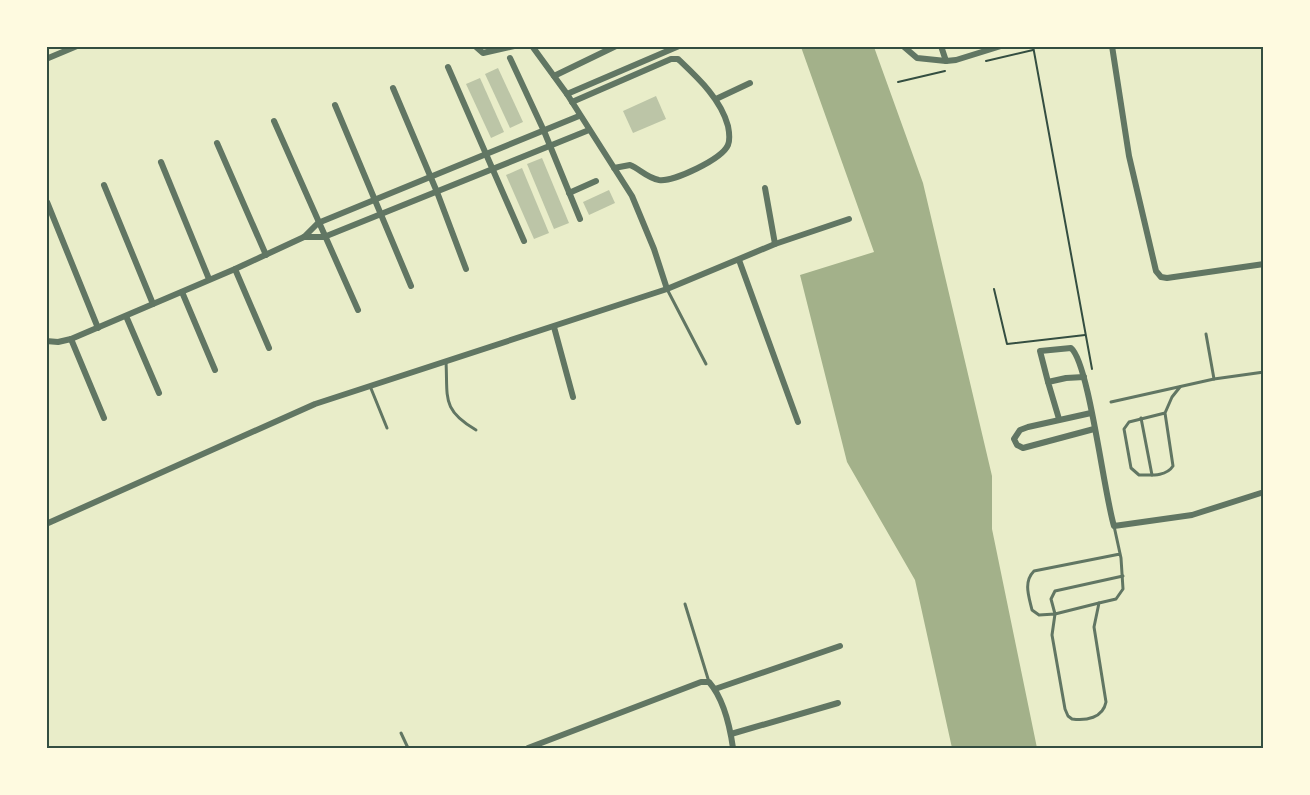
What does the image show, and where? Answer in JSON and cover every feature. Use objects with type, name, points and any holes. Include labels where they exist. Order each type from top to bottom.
[{"type":"street","points":[[46,59],[77,46]]},
{"type":"street","points":[[476,48],[483,53],[490,53],[514,46]]},
{"type":"street","points":[[532,46],[567,94],[632,196],[641,215],[667,290]]},
{"type":"street","points":[[554,76],[616,46]]},
{"type":"street","points":[[567,94],[679,46]]},
{"type":"street","points":[[903,46],[917,58],[946,61],[1001,46]]},
{"type":"street","points":[[941,46],[946,61]]},
{"type":"street","points":[[1112,46],[1129,156],[1156,271],[1161,277],[1167,278],[1263,264]]},
{"type":"street","points":[[510,58],[544,131],[580,219]]},
{"type":"street","points":[[572,102],[671,59],[678,59],[716,99],[729,133],[728,145],[716,157],[704,165],[669,179],[660,180],[649,177],[630,165],[614,168]]},
{"type":"street","points":[[448,67],[524,241]]},
{"type":"street","points":[[716,99],[750,83]]},
{"type":"street","points":[[393,88],[465,268]]},
{"type":"street","points":[[335,105],[411,286]]},
{"type":"street","points":[[46,341],[58,342],[72,339],[266,255],[304,237],[318,223],[579,116]]},
{"type":"street","points":[[274,121],[357,310]]},
{"type":"street","points":[[304,237],[324,237],[589,130]]},
{"type":"street","points":[[217,143],[266,255]]},
{"type":"street","points":[[161,162],[209,279]]},
{"type":"street","points":[[569,193],[596,181]]},
{"type":"street","points":[[104,185],[153,304]]},
{"type":"street","points":[[765,188],[775,244]]},
{"type":"street","points":[[47,202],[98,328]]},
{"type":"street","points":[[46,524],[315,404],[667,290],[775,244],[849,219]]},
{"type":"street","points":[[739,260],[798,422]]},
{"type":"street","points":[[235,269],[269,348]]},
{"type":"street","points":[[182,292],[215,370]]},
{"type":"street","points":[[126,316],[159,393]]},
{"type":"street","points":[[554,327],[573,397]]},
{"type":"street","points":[[72,339],[104,418]]},
{"type":"street","points":[[1059,419],[1040,351],[1065,347],[1076,352],[1084,377],[1107,501],[1114,526],[1192,515],[1263,492]]},
{"type":"street","points":[[1048,382],[1084,377]]},
{"type":"street","points":[[1091,413],[1020,430],[1014,440],[1017,446],[1023,448],[1094,429]]},
{"type":"street","points":[[715,689],[840,646]]},
{"type":"street","points":[[528,748],[701,682],[709,682],[715,689],[731,734],[733,748]]},
{"type":"street","points":[[731,734],[838,703]]},
{"type":"lane","points":[[667,290],[706,364]]},
{"type":"lane","points":[[1206,334],[1214,379]]},
{"type":"lane","points":[[446,362],[450,409],[458,419],[476,430]]},
{"type":"lane","points":[[1112,402],[1214,379],[1263,372]]},
{"type":"lane","points":[[369,386],[387,428]]},
{"type":"lane","points":[[1165,413],[1129,422],[1124,429],[1131,468],[1139,475],[1168,472],[1173,466],[1165,413],[1172,397],[1180,387]]},
{"type":"lane","points":[[1141,418],[1152,475]]},
{"type":"lane","points":[[1114,526],[1120,554],[1123,576],[1123,589],[1120,595],[1116,599],[1055,614],[1039,615],[1032,610],[1027,581],[1034,571],[1120,554]]},
{"type":"lane","points":[[1099,603],[1094,627],[1106,702],[1101,714],[1072,719],[1065,708],[1052,635],[1055,614],[1051,599],[1055,591],[1123,576]]},
{"type":"lane","points":[[685,604],[709,682]]},
{"type":"lane","points":[[401,733],[408,748]]},
{"type":"path","points":[[1033,46],[1093,377]]},
{"type":"path","points":[[994,289],[1007,344],[1085,335]]},
{"type":"shaded area","points":[[801,47],[874,47],[923,183],[992,476],[992,529],[1037,748],[952,748],[915,580],[847,462],[800,275],[874,252]]},
{"type":"building","points":[[498,68],[523,122],[510,128],[485,74]]},
{"type":"building","points":[[480,78],[504,132],[491,138],[466,84]]},
{"type":"building","points":[[656,96],[666,119],[633,133],[623,111]]},
{"type":"building","points":[[542,158],[569,223],[554,229],[527,164]]},
{"type":"building","points":[[522,168],[549,233],[534,239],[506,175]]},
{"type":"building","points":[[609,190],[615,203],[589,215],[583,202]]}]
